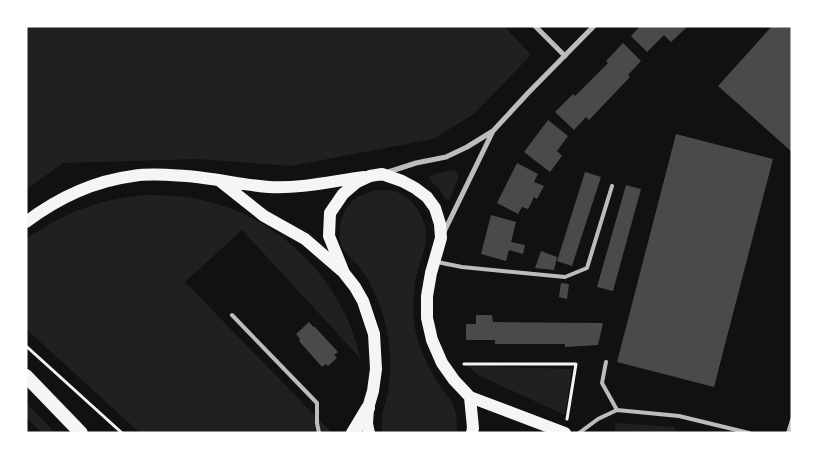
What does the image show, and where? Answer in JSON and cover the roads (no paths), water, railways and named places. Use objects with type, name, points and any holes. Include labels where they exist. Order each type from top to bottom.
[{"type":"highway","points":[[26,376],[81,433]]},
{"type":"highway","points":[[353,433],[368,408]]},
{"type":"main road","points":[[26,222],[40,211],[67,196],[115,179],[134,176],[155,174],[188,176],[271,187],[299,186],[376,175],[402,181],[427,196],[435,208],[440,224],[442,238],[430,273],[427,318],[432,340],[442,364],[470,397],[565,433]]},
{"type":"main road","points":[[344,273],[329,236],[330,213],[343,194],[357,182],[376,175]]},
{"type":"main road","points":[[220,181],[264,216],[305,239],[344,273],[355,287],[363,301],[374,334],[376,369],[368,408],[367,424],[369,433]]},
{"type":"main road","points":[[470,397],[472,433]]},
{"type":"street","points":[[535,26],[565,56]]},
{"type":"street","points":[[376,175],[416,163],[446,157],[493,131],[594,26]]},
{"type":"street","points":[[442,238],[493,131]]},
{"type":"lane","points":[[434,262],[462,267],[565,277],[587,268],[612,186]]},
{"type":"lane","points":[[232,315],[317,403],[319,433]]},
{"type":"lane","points":[[606,362],[602,383],[617,410]]},
{"type":"lane","points":[[579,433],[598,419],[617,410],[679,416],[749,433]]},
{"type":"lane","points":[[788,433],[792,420]]}]
